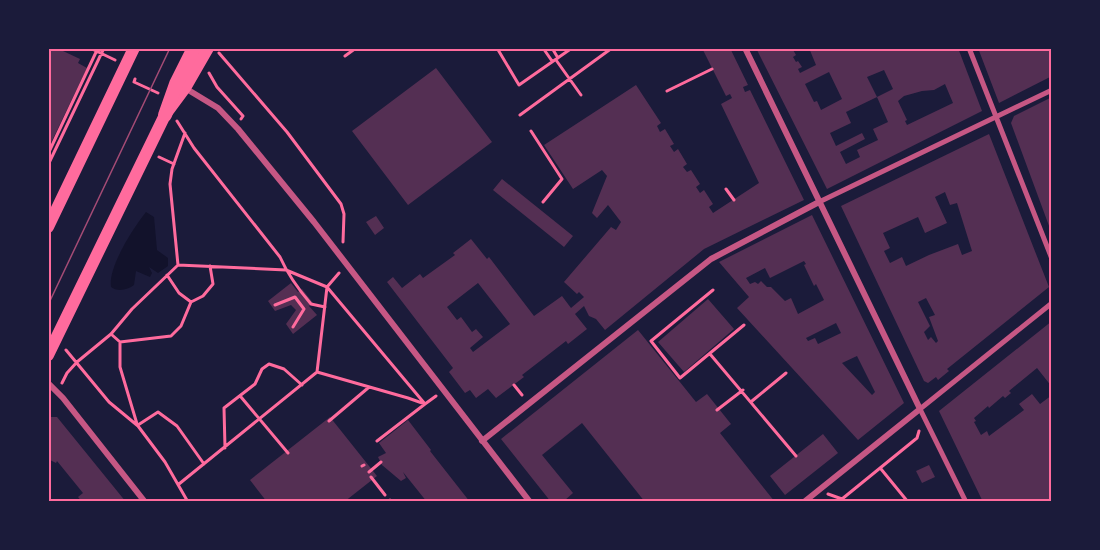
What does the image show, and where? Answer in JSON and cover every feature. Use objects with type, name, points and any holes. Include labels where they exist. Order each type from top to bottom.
[{"type":"main road","points":[[48,228],[134,48]]},
{"type":"main road","points":[[48,355],[165,115],[176,84],[194,48]]},
{"type":"main road","points":[[165,115],[185,88],[208,48]]},
{"type":"street","points":[[745,48],[966,502]]},
{"type":"street","points":[[969,48],[1052,259]]},
{"type":"street","points":[[185,88],[218,108],[238,129],[344,261],[530,502]]},
{"type":"street","points":[[482,441],[711,259],[819,202],[1052,90]]},
{"type":"street","points":[[804,502],[1052,303]]},
{"type":"street","points":[[48,383],[145,502]]},
{"type":"path","points":[[90,48],[102,54]]},
{"type":"path","points":[[48,154],[98,48]]},
{"type":"path","points":[[48,165],[104,48]]},
{"type":"path","points":[[345,56],[356,48]]},
{"type":"path","points":[[497,48],[519,85],[572,48]]},
{"type":"path","points":[[543,48],[555,60],[580,95]]},
{"type":"path","points":[[552,48],[555,60]]},
{"type":"path","points":[[520,115],[612,48]]},
{"type":"path","points":[[179,484],[317,372],[327,287],[344,261],[344,214],[341,204],[287,132],[221,54]]},
{"type":"path","points":[[126,65],[140,70],[134,82],[160,94],[152,109],[165,115]]},
{"type":"path","points":[[667,91],[712,69]]},
{"type":"path","points":[[209,73],[217,87],[237,108]]},
{"type":"path","points":[[531,131],[562,178],[543,202]]},
{"type":"path","points":[[178,265],[170,184],[172,169],[184,132],[194,148],[280,257],[286,270],[306,298],[311,304],[324,307]]},
{"type":"path","points":[[726,189],[734,200]]},
{"type":"path","points":[[58,393],[67,373],[77,362],[111,334],[132,309],[178,265],[286,270],[327,287],[425,404]]},
{"type":"path","points":[[111,334],[120,342],[171,336],[181,326],[191,302],[203,296],[213,284],[210,266]]},
{"type":"path","points":[[167,275],[179,293],[191,302]]},
{"type":"path","points":[[712,290],[651,342],[680,378],[744,325]]},
{"type":"path","points":[[274,305],[295,297],[304,309],[292,327]]},
{"type":"path","points":[[299,302],[306,298]]},
{"type":"path","points":[[120,342],[120,367],[138,426]]},
{"type":"path","points":[[710,353],[796,456]]},
{"type":"path","points":[[77,362],[109,402],[138,426],[179,484],[188,502]]},
{"type":"path","points":[[225,448],[224,408],[255,384],[262,369],[269,364],[284,369],[302,385]]},
{"type":"path","points":[[317,372],[425,404]]},
{"type":"path","points":[[752,401],[786,373]]},
{"type":"path","points":[[329,421],[368,388]]},
{"type":"path","points":[[377,441],[443,390]]},
{"type":"path","points":[[717,411],[743,390]]},
{"type":"path","points":[[241,397],[288,453]]},
{"type":"path","points":[[138,426],[158,412],[177,426],[204,464]]},
{"type":"path","points":[[834,502],[833,496],[842,499],[918,438],[920,427]]},
{"type":"path","points":[[369,472],[381,462]]},
{"type":"path","points":[[881,469],[908,502]]},
{"type":"path","points":[[371,477],[389,502]]},
{"type":"shaded area","points":[[146,212],[154,217],[157,250],[168,258],[168,266],[158,273],[149,267],[152,273],[150,277],[136,271],[134,285],[122,290],[113,289],[111,279],[117,259],[128,237]]},
{"type":"building","points":[[48,48],[65,48],[63,51],[80,59],[78,63],[87,68],[48,149]]},
{"type":"building","points":[[702,48],[730,48],[748,85],[743,87],[745,92],[750,90],[804,200],[704,249],[605,330],[596,319],[589,316],[584,306],[575,314],[587,329],[568,344],[566,341],[496,398],[488,389],[476,398],[470,390],[465,393],[449,372],[453,368],[387,282],[393,277],[402,288],[420,274],[423,278],[455,255],[453,253],[471,239],[487,259],[489,257],[534,316],[562,296],[571,308],[584,297],[564,282],[611,227],[616,230],[621,222],[608,205],[597,218],[592,213],[607,176],[602,170],[573,189],[544,145],[636,85],[661,123],[657,126],[660,132],[665,129],[674,144],[670,146],[674,152],[678,149],[687,164],[683,167],[687,172],[691,170],[700,184],[696,187],[700,193],[704,190],[713,204],[709,207],[713,213],[759,183],[721,104],[732,98],[730,94],[726,96]],"holes":[[[478,283],[510,324],[473,352],[470,348],[483,337],[476,329],[472,332],[461,317],[457,320],[447,307]]]},
{"type":"building","points":[[756,48],[792,48],[796,55],[793,57],[802,67],[798,69],[800,73],[816,65],[809,48],[958,48],[982,111],[827,189]],"holes":[[[884,70],[893,89],[877,97],[867,77]],[[829,72],[842,99],[821,110],[805,84]],[[945,84],[953,103],[907,125],[898,101],[904,96],[934,90]],[[877,97],[888,122],[873,129],[878,140],[857,150],[860,157],[846,164],[840,152],[865,139],[862,133],[836,146],[830,133],[851,123],[846,112]]]},
{"type":"building","points":[[978,48],[1052,48],[1052,76],[999,103]]},
{"type":"building","points":[[436,68],[492,142],[408,205],[352,131]]},
{"type":"building","points":[[1052,97],[1052,234],[1011,123],[1014,116]]},
{"type":"building","points":[[989,134],[1049,287],[947,369],[949,371],[938,380],[936,377],[928,383],[924,381],[841,206]],"holes":[[[945,192],[950,205],[957,203],[972,251],[962,255],[958,244],[906,266],[902,257],[890,263],[884,251],[890,248],[883,233],[918,217],[925,233],[947,223],[935,197]],[[926,298],[935,315],[929,317],[938,341],[936,343],[931,337],[928,340],[924,332],[930,326],[918,302]]]},
{"type":"building","points":[[502,179],[573,236],[564,247],[493,190]]},
{"type":"building","points":[[812,215],[904,403],[858,440],[737,308],[749,297],[719,262]],"holes":[[[804,261],[814,286],[816,284],[824,300],[798,314],[791,298],[785,301],[761,281],[758,284],[755,282],[750,284],[746,278],[765,268],[770,278]],[[836,323],[841,333],[818,344],[815,338],[808,341],[806,338]],[[857,356],[875,392],[872,395],[842,363]]]},
{"type":"building","points":[[376,216],[384,228],[375,235],[366,222]]},
{"type":"building","points":[[291,283],[298,292],[302,289],[313,303],[309,306],[317,315],[293,334],[286,324],[296,310],[291,305],[275,311],[268,301]]},
{"type":"building","points":[[708,299],[734,329],[684,372],[658,342]]},
{"type":"building","points":[[1052,321],[1052,387],[1037,368],[1009,391],[1011,393],[1005,398],[1003,396],[974,418],[976,421],[974,422],[981,435],[987,431],[989,436],[1024,410],[1019,404],[1032,394],[1040,404],[1052,395],[1052,502],[983,502],[939,411]]},
{"type":"building","points":[[638,330],[696,402],[707,394],[731,424],[720,433],[775,502],[645,502],[582,423],[542,455],[573,493],[565,502],[551,502],[501,439]]},
{"type":"building","points":[[48,417],[57,417],[126,502],[82,502],[78,497],[83,493],[57,461],[56,463],[48,459]]},
{"type":"building","points":[[330,417],[377,476],[344,502],[267,502],[250,480]]},
{"type":"building","points":[[408,420],[470,502],[427,502],[403,472],[406,478],[401,481],[382,465],[378,457],[386,453],[379,443]]},
{"type":"building","points":[[823,434],[838,453],[785,495],[770,476]]},
{"type":"building","points":[[929,465],[935,477],[922,483],[916,471]]},
{"type":"tram line","points":[[48,305],[170,48]]}]
